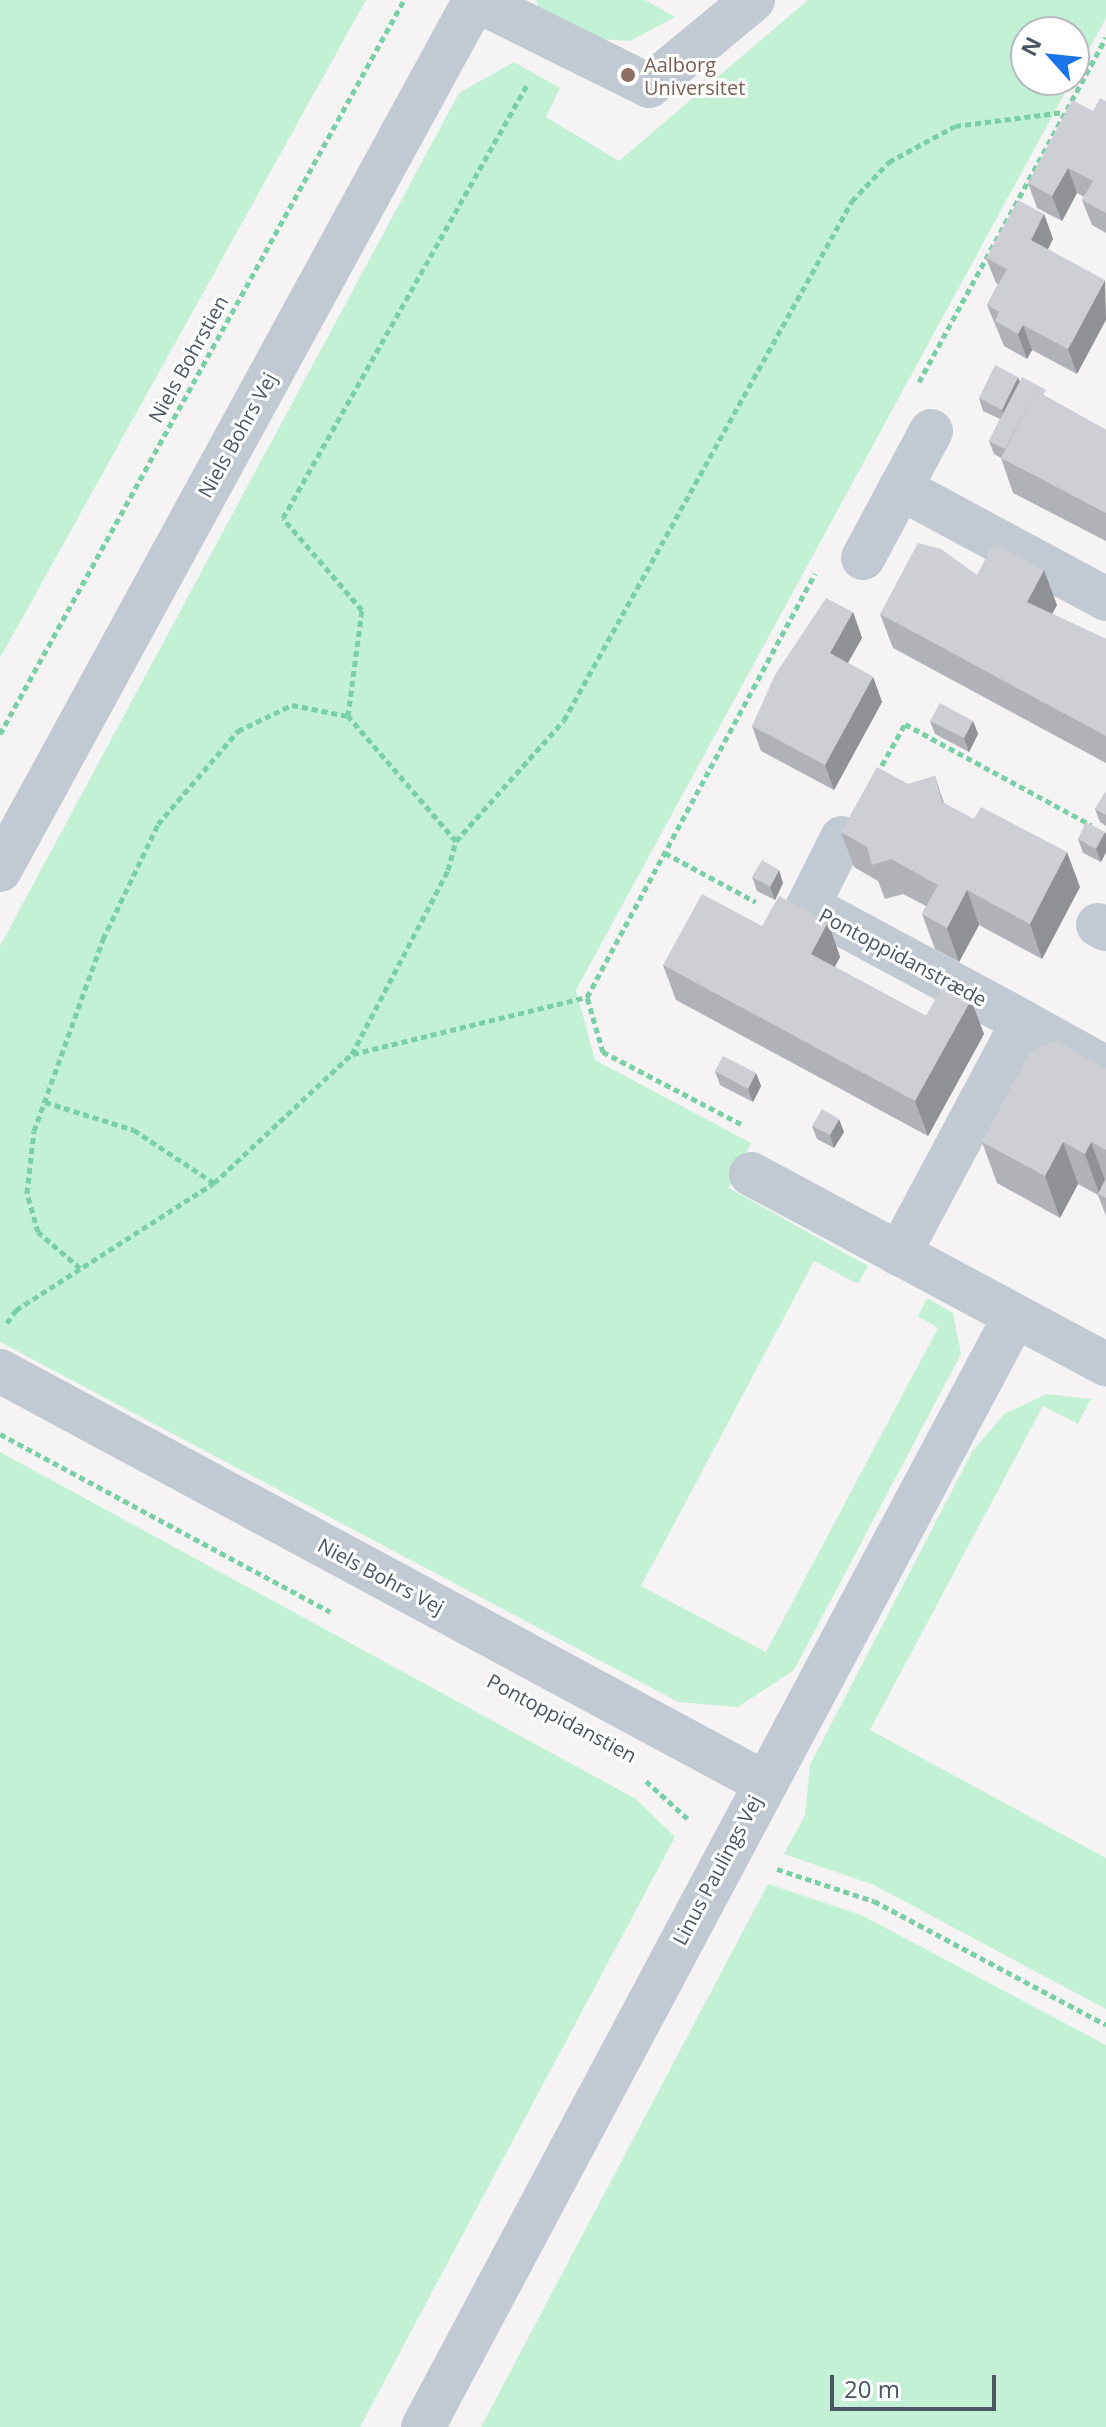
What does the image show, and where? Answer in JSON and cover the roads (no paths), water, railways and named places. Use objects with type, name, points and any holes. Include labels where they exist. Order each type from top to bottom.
[{"type":"street","points":[[475,0],[649,86],[753,0]]},
{"type":"street","name":"Niels Bohrs Vej","points":[[0,870],[475,0]]},
{"type":"street","points":[[863,558],[931,431]]},
{"type":"street","points":[[900,488],[1106,599]]},
{"type":"street","name":"Pontoppidanstræde","points":[[842,838],[808,906],[1106,1068]]},
{"type":"street","points":[[899,1254],[1023,1022]]},
{"type":"street","points":[[751,1174],[1106,1364]]},
{"type":"street","name":"Linus Paulings Vej","points":[[423,2427],[763,1782],[1015,1316]]},
{"type":"street","name":"Niels Bohrs Vej","points":[[0,1371],[763,1782]]},
{"type":"place","name":"Aalborg Universitet","points":[[628,75]]}]
